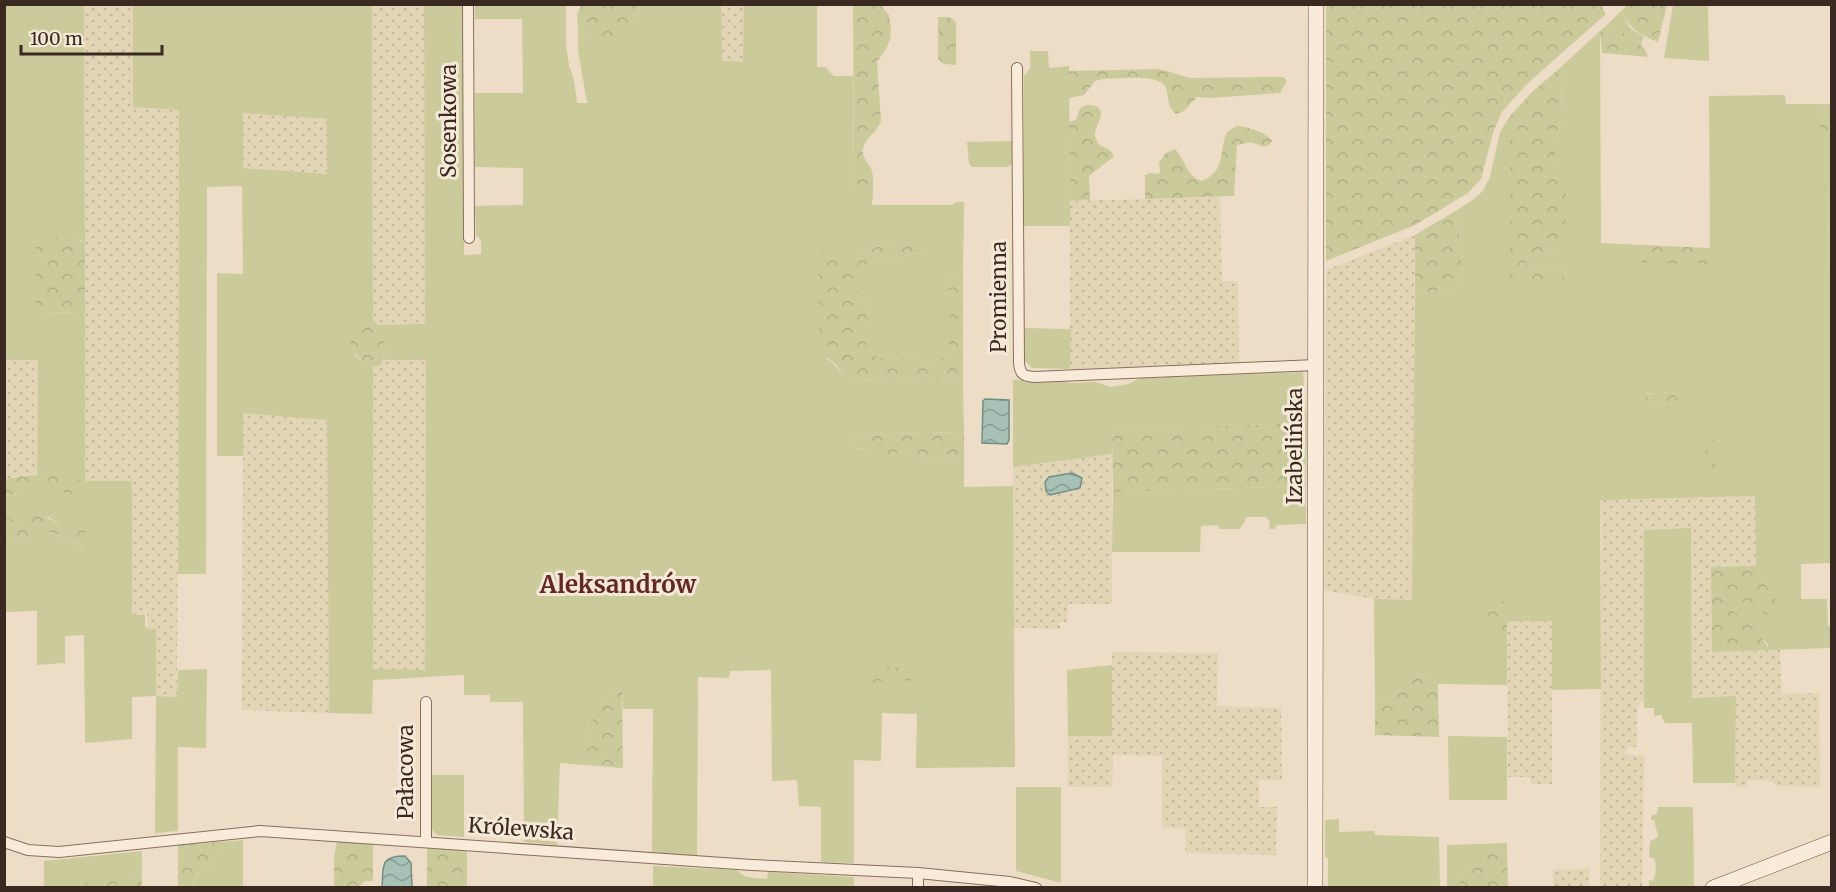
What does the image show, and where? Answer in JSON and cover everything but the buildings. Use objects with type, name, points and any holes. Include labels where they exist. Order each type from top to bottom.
[{"type":"street","name":"Sosenkowa","points":[[468,4],[469,238]]},
{"type":"street","name":"Izabelińska","points":[[1315,888],[1316,4]]},
{"type":"street","name":"Promienna","points":[[1017,68],[1019,363],[1024,376],[1316,365]]},
{"type":"street","name":"Pałacowa","points":[[426,702],[426,842]]},
{"type":"street","name":"Królewska","points":[[4,842],[28,850],[66,852],[260,831],[752,865],[918,873],[1010,882],[1036,888]]},
{"type":"street","points":[[1713,888],[1832,842]]},
{"type":"street","points":[[918,873],[918,888]]},
{"type":"shaded area","points":[[84,5],[133,5],[133,106],[179,110],[177,697],[156,696],[146,609],[145,615],[132,615],[132,481],[85,482]]},
{"type":"shaded area","points":[[372,5],[424,5],[425,325],[378,325],[373,319]]},
{"type":"shaded area","points":[[721,5],[744,5],[744,62],[721,62]]},
{"type":"shaded area","points":[[243,113],[327,119],[327,174],[243,168]]},
{"type":"shaded area","points":[[1220,197],[1222,281],[1238,281],[1239,363],[1070,369],[1070,201]]},
{"type":"shaded area","points":[[1415,235],[1412,601],[1374,599],[1324,590],[1326,270]]},
{"type":"shaded area","points":[[4,360],[38,360],[37,475],[5,479]]},
{"type":"shaded area","points":[[384,360],[426,360],[425,670],[373,670],[373,367],[381,365]]},
{"type":"shaded area","points":[[243,413],[327,419],[329,713],[242,710]]},
{"type":"shaded area","points":[[1112,454],[1112,604],[1068,604],[1067,622],[1060,622],[1060,629],[1014,628],[1013,467]]},
{"type":"shaded area","points":[[1756,496],[1756,566],[1711,567],[1712,652],[1780,650],[1782,694],[1819,693],[1820,787],[1778,786],[1768,780],[1747,780],[1747,787],[1735,787],[1736,697],[1692,698],[1691,529],[1644,530],[1644,702],[1641,702],[1637,708],[1637,747],[1628,747],[1624,754],[1644,756],[1642,887],[1600,887],[1600,500]]},
{"type":"shaded area","points":[[1552,620],[1552,784],[1531,784],[1530,777],[1508,777],[1507,621]]},
{"type":"shaded area","points":[[1112,652],[1218,653],[1217,706],[1281,708],[1282,780],[1259,780],[1259,807],[1277,807],[1276,855],[1185,853],[1186,829],[1162,827],[1162,756],[1113,755],[1112,787],[1068,787],[1068,736],[1112,736]]},
{"type":"shaded area","points":[[1589,869],[1589,887],[1553,887],[1553,870]]},
{"type":"green space","points":[[581,4],[640,5],[634,19],[624,31],[611,40],[596,44],[589,35],[578,29],[577,14]]},
{"type":"green space","points":[[5,5],[84,5],[85,242],[77,239],[36,312],[85,313],[85,481],[132,481],[132,615],[145,615],[145,626],[148,629],[156,629],[156,696],[132,697],[132,739],[85,743],[84,635],[65,636],[65,663],[37,665],[37,611],[5,612],[4,540],[37,538],[37,528],[84,547],[85,530],[61,524],[49,517],[20,522],[4,516],[5,496],[37,485],[38,360],[5,360]]},
{"type":"green space","points":[[133,5],[372,5],[373,319],[365,319],[355,356],[373,367],[373,669],[425,670],[426,360],[384,360],[385,343],[378,325],[425,324],[424,5],[464,5],[464,255],[481,254],[481,240],[476,235],[475,206],[523,205],[523,168],[475,167],[475,93],[523,93],[522,19],[475,19],[475,5],[566,5],[566,44],[577,103],[587,103],[578,50],[578,29],[603,43],[631,23],[640,5],[721,5],[722,61],[743,62],[744,5],[817,5],[817,67],[825,67],[834,76],[853,76],[854,205],[952,205],[956,202],[964,202],[963,276],[952,275],[949,281],[949,350],[944,357],[937,361],[882,358],[869,350],[865,329],[870,305],[859,297],[856,274],[863,265],[928,251],[894,243],[853,252],[818,252],[826,359],[852,380],[963,383],[964,432],[854,435],[853,448],[886,453],[916,451],[916,462],[964,461],[964,487],[1013,486],[1015,767],[916,768],[917,714],[882,713],[881,761],[854,760],[854,863],[821,862],[821,807],[799,806],[797,780],[772,781],[771,670],[730,671],[729,678],[698,677],[697,856],[652,852],[653,709],[623,709],[622,691],[609,698],[591,721],[587,736],[585,765],[560,763],[557,845],[524,842],[523,702],[490,702],[490,695],[464,695],[464,675],[441,676],[373,680],[372,714],[329,713],[327,420],[243,413],[243,456],[217,456],[217,273],[243,274],[242,186],[207,187],[206,574],[178,574],[179,110],[133,107]],"holes":[[[243,113],[327,119],[327,174],[243,168]]]},
{"type":"green space","points":[[853,5],[881,5],[889,15],[891,30],[890,40],[877,62],[881,121],[863,149],[863,155],[872,171],[872,206],[854,205]]},
{"type":"green space","points":[[1326,5],[1601,5],[1606,14],[1528,83],[1502,112],[1494,130],[1481,179],[1468,193],[1415,225],[1326,261]]},
{"type":"green space","points":[[1628,5],[1667,5],[1658,42],[1640,34],[1632,27],[1621,11]]},
{"type":"green space","points":[[1673,5],[1708,5],[1709,61],[1664,58]]},
{"type":"green space","points":[[1621,11],[1630,28],[1644,37],[1641,44],[1608,24]]},
{"type":"green space","points":[[938,17],[949,17],[956,22],[956,65],[944,64],[938,59]]},
{"type":"green space","points":[[1608,24],[1638,42],[1648,57],[1602,53],[1600,31]]},
{"type":"green space","points":[[1600,31],[1601,243],[1643,245],[1642,263],[1710,263],[1709,96],[1785,95],[1786,104],[1822,104],[1821,131],[1832,155],[1831,186],[1829,187],[1828,276],[1832,276],[1832,563],[1801,564],[1801,599],[1827,599],[1831,648],[1769,650],[1767,643],[1756,634],[1751,625],[1741,621],[1734,612],[1737,602],[1772,598],[1766,581],[1756,566],[1755,496],[1600,500],[1601,689],[1552,690],[1552,621],[1507,621],[1506,602],[1489,638],[1507,638],[1507,685],[1438,684],[1422,675],[1390,699],[1375,702],[1374,599],[1412,600],[1415,294],[1464,287],[1457,210],[1483,191],[1490,177],[1500,132],[1510,116],[1510,278],[1564,278],[1563,266],[1533,268],[1528,266],[1526,261],[1528,255],[1556,249],[1563,183],[1555,159],[1555,142],[1562,120],[1561,67]],"holes":[[[1672,393],[1677,406],[1652,403],[1649,394]]]},
{"type":"green space","points":[[1030,51],[1048,51],[1049,68],[1069,66],[1070,226],[1024,226],[1024,75],[1030,69]]},
{"type":"green space","points":[[1561,67],[1562,120],[1555,142],[1555,159],[1566,191],[1566,233],[1562,244],[1556,249],[1528,255],[1526,261],[1528,266],[1533,268],[1563,266],[1564,278],[1561,284],[1535,286],[1510,278],[1510,116],[1533,91]]},
{"type":"green space","points":[[1156,69],[1191,78],[1282,77],[1286,79],[1286,83],[1280,93],[1197,97],[1184,111],[1176,114],[1170,105],[1166,88],[1156,80],[1103,79],[1095,81],[1084,95],[1069,98],[1069,71]]},
{"type":"green space","points":[[1822,104],[1831,104],[1831,155],[1820,131]]},
{"type":"green space","points":[[1087,105],[1099,108],[1101,112],[1095,136],[1098,144],[1112,152],[1113,158],[1089,176],[1090,200],[1070,201],[1069,122],[1076,120],[1080,109]]},
{"type":"green space","points":[[1237,126],[1261,133],[1272,141],[1264,147],[1251,142],[1237,145],[1234,196],[1145,199],[1145,175],[1159,174],[1159,162],[1166,153],[1175,149],[1193,176],[1202,181],[1210,177],[1219,166],[1227,132]]},
{"type":"green space","points":[[1013,141],[1013,164],[1007,167],[972,167],[969,164],[967,142]]},
{"type":"green space","points":[[1829,186],[1832,186],[1831,276],[1828,276]]},
{"type":"green space","points":[[1457,210],[1464,287],[1415,294],[1415,235]]},
{"type":"green space","points":[[64,237],[85,242],[85,313],[36,312],[36,238]]},
{"type":"green space","points":[[927,242],[930,246],[928,251],[863,265],[857,273],[859,297],[870,305],[865,328],[866,343],[874,354],[882,358],[937,361],[944,357],[949,350],[949,281],[952,275],[963,276],[963,383],[852,380],[846,377],[835,364],[820,353],[818,251],[853,252],[894,243]]},
{"type":"green space","points":[[1643,245],[1710,248],[1710,264],[1642,263]]},
{"type":"green space","points":[[365,319],[373,319],[382,334],[385,353],[381,365],[373,367],[365,363],[350,344],[351,330]]},
{"type":"green space","points":[[1025,328],[1071,329],[1070,369],[1032,368],[1025,361]]},
{"type":"green space","points":[[1303,372],[1307,423],[1112,429],[1112,454],[1013,467],[1013,380],[1096,382],[1110,387],[1128,384],[1140,378]]},
{"type":"green space","points":[[1654,393],[1672,393],[1683,397],[1677,406],[1652,403],[1644,398]]},
{"type":"green space","points":[[1307,423],[1306,486],[1113,492],[1112,429]]},
{"type":"green space","points":[[964,432],[964,461],[915,462],[916,451],[886,454],[871,449],[853,448],[854,435]]},
{"type":"green space","points":[[1711,436],[1718,454],[1716,463],[1710,471],[1705,453]]},
{"type":"green space","points":[[50,471],[85,482],[85,496],[50,487],[46,483],[47,474]]},
{"type":"green space","points":[[37,475],[37,485],[27,491],[5,496],[5,479]]},
{"type":"green space","points":[[1306,486],[1306,524],[1277,525],[1274,529],[1270,529],[1269,520],[1266,517],[1247,517],[1240,529],[1219,529],[1218,525],[1201,526],[1200,552],[1112,552],[1113,492]]},
{"type":"green space","points":[[4,516],[20,522],[32,516],[44,516],[57,523],[72,525],[85,530],[85,547],[54,533],[38,529],[37,538],[5,540]]},
{"type":"green space","points":[[1691,528],[1692,698],[1736,696],[1735,783],[1693,783],[1692,723],[1665,723],[1661,715],[1654,716],[1654,708],[1644,708],[1644,530]]},
{"type":"green space","points":[[1756,566],[1780,607],[1775,614],[1769,616],[1753,605],[1741,602],[1737,603],[1734,612],[1754,628],[1769,650],[1712,652],[1711,567]]},
{"type":"green space","points":[[1494,599],[1507,602],[1507,638],[1489,638],[1483,629],[1485,613]]},
{"type":"green space","points":[[1112,665],[1112,736],[1068,736],[1067,670]]},
{"type":"green space","points":[[916,667],[916,681],[891,679],[874,683],[863,677],[864,671],[876,668]]},
{"type":"green space","points":[[207,669],[206,748],[178,747],[178,831],[155,833],[156,696],[177,697],[178,670]]},
{"type":"green space","points":[[1422,675],[1438,684],[1439,737],[1375,735],[1375,702],[1393,698],[1415,678]]},
{"type":"green space","points":[[622,691],[623,768],[585,765],[590,722],[603,703]]},
{"type":"green space","points":[[1448,736],[1507,737],[1507,800],[1449,800]]},
{"type":"green space","points":[[432,775],[464,775],[464,837],[437,835],[432,830]]},
{"type":"green space","points":[[1016,787],[1061,787],[1061,883],[1016,871]]},
{"type":"green space","points":[[1658,807],[1693,807],[1694,887],[1649,888],[1649,880],[1653,881],[1656,870],[1654,859],[1649,857],[1650,841],[1658,836],[1651,816],[1657,814]]},
{"type":"green space","points":[[1339,819],[1339,832],[1374,831],[1375,835],[1439,837],[1440,887],[1328,887],[1325,820]]},
{"type":"green space","points":[[243,840],[243,887],[193,888],[195,879],[216,859],[219,842]]},
{"type":"green space","points":[[337,841],[373,844],[373,851],[353,855],[343,854],[334,858]]},
{"type":"green space","points":[[219,842],[216,859],[199,873],[193,887],[178,887],[178,845]]},
{"type":"green space","points":[[1507,843],[1507,849],[1489,850],[1475,858],[1465,871],[1458,887],[1447,887],[1447,845]]},
{"type":"green space","points":[[427,848],[467,850],[467,887],[427,887]]},
{"type":"green space","points":[[1490,848],[1507,849],[1508,887],[1458,887],[1470,864]]},
{"type":"green space","points":[[142,851],[142,877],[132,873],[85,882],[85,887],[44,888],[44,861]]},
{"type":"green space","points":[[373,851],[373,881],[365,881],[358,887],[334,887],[334,858],[344,854],[358,854]]},
{"type":"green space","points":[[653,866],[737,870],[747,877],[767,879],[768,872],[854,877],[854,887],[653,887]]},
{"type":"green space","points":[[110,871],[132,873],[142,877],[142,887],[85,887],[85,882],[93,875]]},
{"type":"water","points":[[985,399],[1009,400],[1009,440],[1007,444],[982,443],[983,401]]},
{"type":"water","points":[[1072,473],[1082,478],[1080,488],[1050,495],[1046,491],[1045,482],[1049,477]]},
{"type":"water","points":[[405,856],[411,863],[412,887],[382,887],[386,861],[390,858]]},
{"type":"district","name":"Aleksandrów","points":[[618,585]]}]
